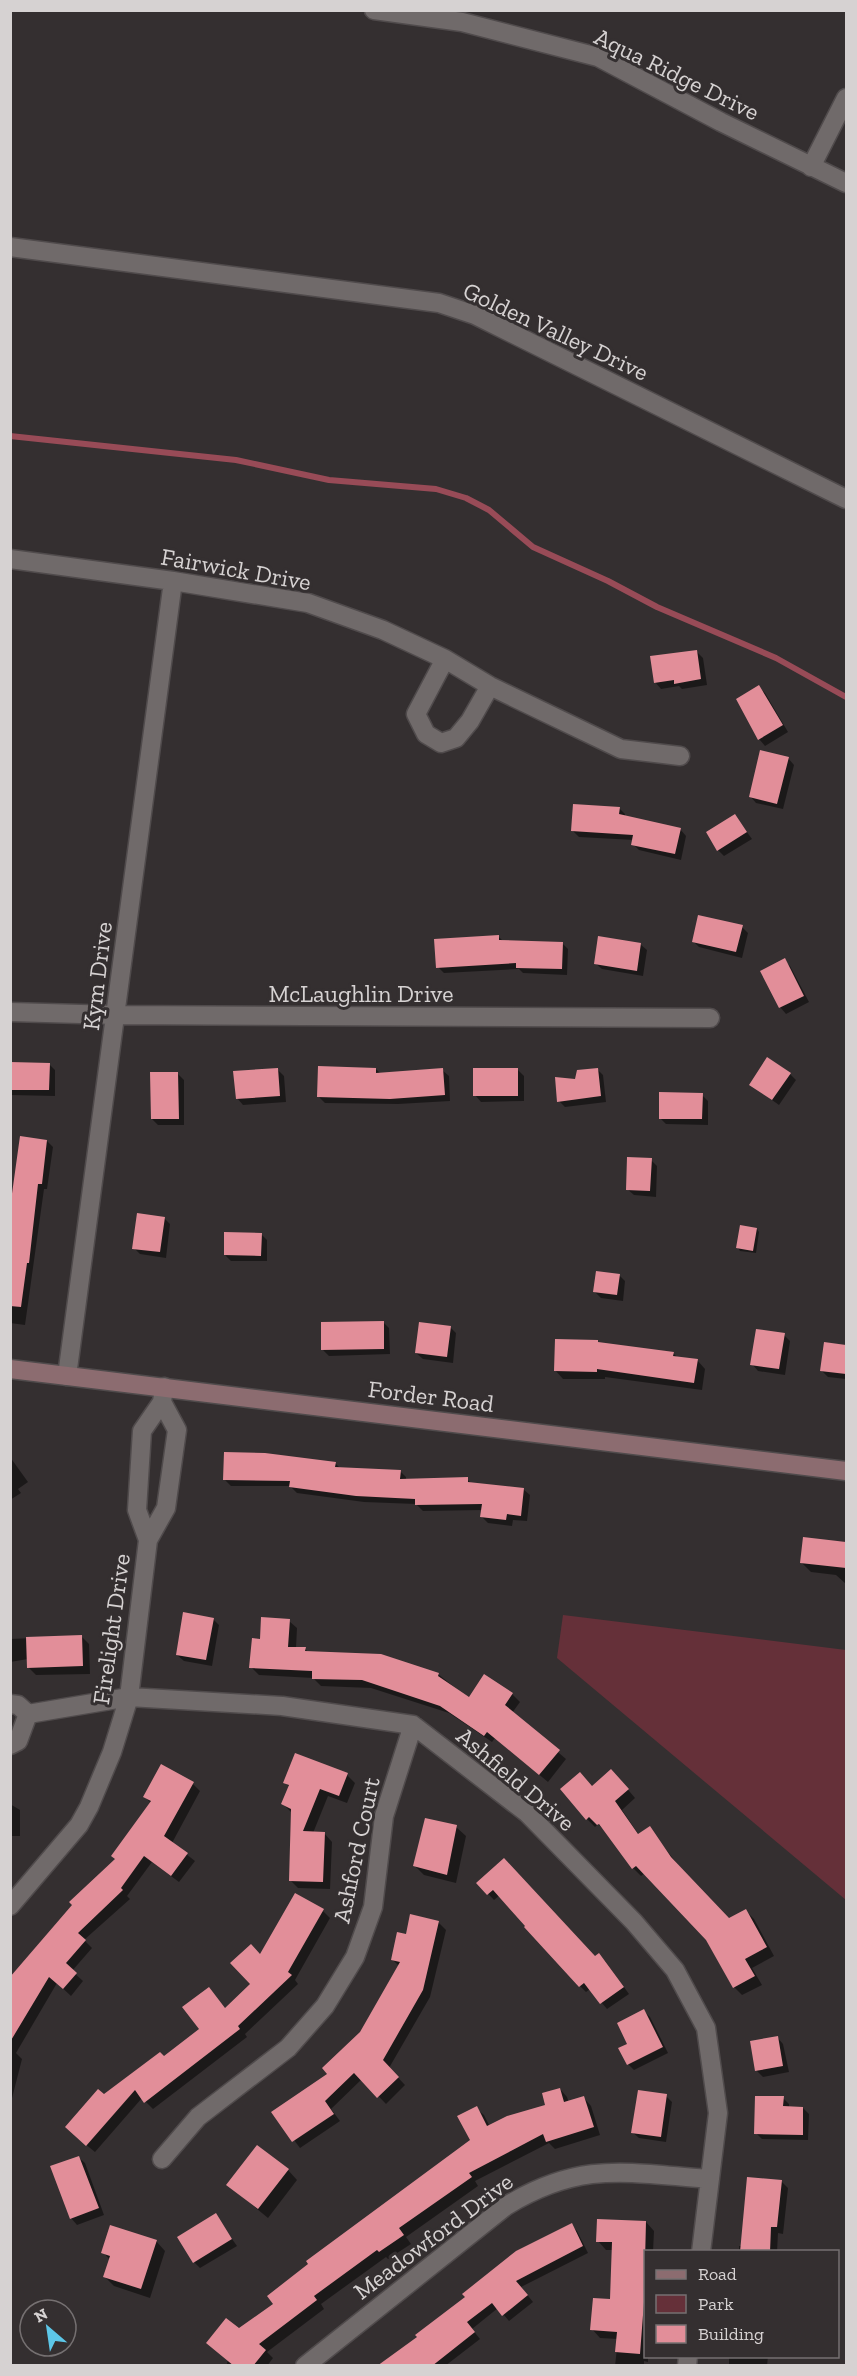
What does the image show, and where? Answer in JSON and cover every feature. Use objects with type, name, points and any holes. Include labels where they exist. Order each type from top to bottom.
[{"type":"main road","name":"Forder Road","points":[[10,1369],[67,1376],[163,1395],[846,1471]]},
{"type":"street","name":"Aqua Ridge Drive","points":[[374,10],[462,22],[598,57],[846,183]]},
{"type":"street","points":[[811,167],[846,98]]},
{"type":"street","name":"Golden Valley Drive","points":[[10,247],[439,303],[475,315],[846,499]]},
{"type":"street","name":"Fairwick Drive","points":[[10,559],[173,581],[308,603],[383,630],[445,659],[490,686],[621,749],[680,756]]},
{"type":"street","name":"Kym Drive","points":[[67,1376],[173,581]]},
{"type":"street","points":[[445,659],[416,714],[426,734],[441,743],[456,738],[470,721],[490,686]]},
{"type":"street","name":"McLaughlin Drive","points":[[10,1012],[116,1015],[711,1018]]},
{"type":"street","name":"Firelight Drive","points":[[10,1906],[66,1842],[84,1816],[112,1752],[129,1697],[148,1540],[166,1508],[177,1430],[163,1395]]},
{"type":"street","name":"Firelight Drive","points":[[148,1540],[137,1510],[142,1431],[163,1395]]},
{"type":"street","name":"Ashfield Drive","points":[[28,1714],[129,1697],[282,1706],[413,1725],[527,1814],[634,1922],[675,1970],[706,2028],[718,2113],[701,2250]]},
{"type":"street","points":[[10,1704],[18,1705],[28,1714],[18,1741],[10,1745]]},
{"type":"street","name":"Ashford Court","points":[[162,2159],[198,2117],[288,2048],[325,2006],[355,1957],[373,1907],[384,1816],[413,1725]]},
{"type":"street","name":"Meadowford Drive","points":[[305,2366],[506,2206],[530,2191],[560,2180],[594,2172],[615,2171],[710,2180]]},
{"type":"green space","points":[[563,1615],[846,1650],[846,1900],[557,1658]]},
{"type":"building","points":[[697,650],[701,679],[674,684],[674,680],[654,683],[650,656]]},
{"type":"building","points":[[759,685],[783,725],[758,740],[736,699]]},
{"type":"building","points":[[760,750],[789,757],[777,804],[749,797]]},
{"type":"building","points":[[573,804],[620,807],[619,814],[681,828],[675,854],[631,845],[633,835],[571,831]]},
{"type":"building","points":[[735,814],[747,832],[717,851],[706,832]]},
{"type":"building","points":[[698,915],[743,925],[736,952],[692,942]]},
{"type":"building","points":[[499,935],[499,940],[563,942],[562,969],[516,968],[516,963],[436,968],[434,939]]},
{"type":"building","points":[[598,936],[641,943],[637,971],[594,964]]},
{"type":"building","points":[[785,958],[804,996],[779,1008],[760,971]]},
{"type":"building","points":[[767,1057],[791,1073],[772,1100],[749,1085]]},
{"type":"building","points":[[10,1062],[50,1063],[49,1090],[10,1090]]},
{"type":"building","points":[[318,1066],[376,1068],[376,1073],[443,1068],[445,1095],[390,1099],[317,1097]]},
{"type":"building","points":[[278,1068],[280,1096],[236,1099],[233,1071]]},
{"type":"building","points":[[473,1068],[518,1068],[518,1096],[473,1096]]},
{"type":"building","points":[[598,1068],[601,1096],[557,1102],[555,1077],[575,1079],[577,1070]]},
{"type":"building","points":[[150,1072],[178,1072],[179,1119],[151,1119]]},
{"type":"building","points":[[659,1092],[703,1093],[702,1119],[659,1119]]},
{"type":"building","points":[[20,1136],[47,1140],[42,1184],[38,1184],[29,1263],[27,1263],[21,1307],[10,1306],[10,1208]]},
{"type":"building","points":[[627,1157],[652,1158],[650,1191],[626,1190]]},
{"type":"building","points":[[137,1213],[165,1217],[160,1252],[132,1249]]},
{"type":"building","points":[[740,1225],[757,1228],[753,1251],[736,1248]]},
{"type":"building","points":[[224,1232],[262,1233],[261,1256],[224,1255]]},
{"type":"building","points":[[596,1271],[620,1274],[617,1295],[593,1292]]},
{"type":"building","points":[[384,1321],[384,1349],[321,1350],[321,1322]]},
{"type":"building","points":[[419,1322],[451,1326],[447,1357],[415,1353]]},
{"type":"building","points":[[756,1329],[785,1333],[779,1369],[750,1365]]},
{"type":"building","points":[[555,1339],[598,1340],[598,1342],[674,1352],[673,1356],[698,1359],[694,1383],[597,1369],[597,1372],[554,1371]]},
{"type":"building","points":[[824,1342],[846,1345],[846,1374],[820,1371]]},
{"type":"building","points":[[224,1452],[265,1453],[336,1462],[335,1467],[401,1470],[400,1479],[468,1477],[468,1482],[524,1488],[521,1516],[507,1514],[506,1520],[480,1517],[482,1504],[415,1505],[415,1499],[356,1496],[289,1487],[290,1481],[223,1480]]},
{"type":"building","points":[[803,1537],[846,1542],[846,1568],[800,1563]]},
{"type":"building","points":[[183,1612],[214,1618],[206,1660],[176,1655]]},
{"type":"building","points":[[261,1617],[290,1619],[288,1647],[306,1647],[305,1651],[381,1654],[439,1673],[438,1676],[469,1697],[484,1674],[513,1693],[505,1705],[560,1750],[539,1775],[487,1732],[484,1736],[440,1706],[362,1680],[312,1679],[312,1671],[249,1668],[252,1638],[260,1639]]},
{"type":"building","points":[[82,1635],[83,1666],[27,1668],[26,1637]]},
{"type":"building","points":[[295,1753],[348,1773],[339,1796],[320,1789],[303,1831],[325,1832],[323,1882],[289,1881],[291,1809],[281,1804],[289,1785],[283,1783]]},
{"type":"building","points":[[161,1764],[194,1782],[164,1836],[188,1853],[171,1876],[144,1856],[121,1888],[123,1890],[78,1933],[86,1940],[66,1963],[77,1973],[63,1989],[49,1977],[10,2042],[10,1977],[72,1905],[69,1902],[115,1859],[111,1856],[151,1801],[143,1797]]},
{"type":"building","points":[[611,1769],[629,1789],[615,1801],[638,1834],[650,1826],[671,1857],[729,1918],[746,1909],[767,1947],[745,1959],[755,1976],[733,1988],[706,1940],[636,1866],[632,1869],[599,1824],[597,1825],[589,1817],[586,1820],[560,1789],[580,1772],[592,1786]]},
{"type":"building","points":[[425,1818],[457,1825],[447,1875],[413,1866]]},
{"type":"building","points":[[504,1858],[595,1956],[599,1953],[624,1987],[600,2004],[584,1983],[579,1987],[493,1890],[487,1895],[476,1883]]},
{"type":"building","points":[[295,1893],[324,1909],[288,1972],[292,1975],[238,2026],[240,2029],[144,2103],[135,2090],[86,2146],[65,2127],[98,2089],[104,2094],[160,2052],[164,2056],[199,2029],[182,2007],[209,1987],[225,2008],[250,1984],[230,1963],[251,1944],[260,1954]]},
{"type":"building","points":[[410,1914],[439,1921],[423,1990],[383,2060],[399,2077],[377,2098],[354,2073],[325,2101],[334,2114],[292,2142],[271,2112],[327,2074],[322,2068],[360,2032],[400,1962],[391,1960],[397,1932],[406,1934]]},
{"type":"building","points":[[644,2009],[663,2047],[627,2065],[618,2048],[627,2044],[617,2023]]},
{"type":"building","points":[[778,2036],[783,2066],[755,2071],[750,2041]]},
{"type":"building","points":[[560,2088],[564,2102],[584,2096],[594,2127],[546,2142],[543,2134],[469,2173],[472,2177],[399,2228],[404,2235],[379,2252],[377,2250],[314,2296],[317,2300],[259,2344],[266,2350],[253,2366],[234,2366],[206,2343],[226,2318],[239,2328],[273,2304],[267,2296],[308,2264],[306,2261],[470,2140],[457,2116],[477,2106],[487,2126],[507,2116],[545,2105],[542,2093]]},
{"type":"building","points":[[638,2090],[667,2094],[661,2137],[631,2133]]},
{"type":"building","points":[[755,2096],[784,2096],[783,2106],[803,2107],[803,2135],[754,2134]]},
{"type":"building","points":[[257,2145],[289,2169],[258,2209],[226,2185]]},
{"type":"building","points":[[79,2156],[99,2208],[70,2219],[50,2166]]},
{"type":"building","points":[[747,2177],[782,2180],[777,2227],[771,2227],[770,2250],[740,2250]]},
{"type":"building","points":[[216,2213],[232,2239],[193,2263],[177,2237]]},
{"type":"building","points":[[597,2219],[646,2221],[640,2354],[615,2352],[617,2332],[590,2330],[593,2298],[610,2299],[612,2242],[596,2242]]},
{"type":"building","points":[[572,2223],[583,2246],[516,2281],[528,2295],[502,2316],[492,2303],[467,2322],[475,2332],[432,2366],[377,2366],[417,2337],[415,2335],[465,2297],[462,2294],[516,2251]]},
{"type":"building","points":[[110,2225],[157,2240],[141,2289],[103,2277],[110,2256],[101,2253]]},
{"type":"waterway","points":[[10,436],[236,460],[329,480],[436,489],[466,498],[489,510],[533,547],[608,581],[657,607],[776,658],[846,697]]}]
